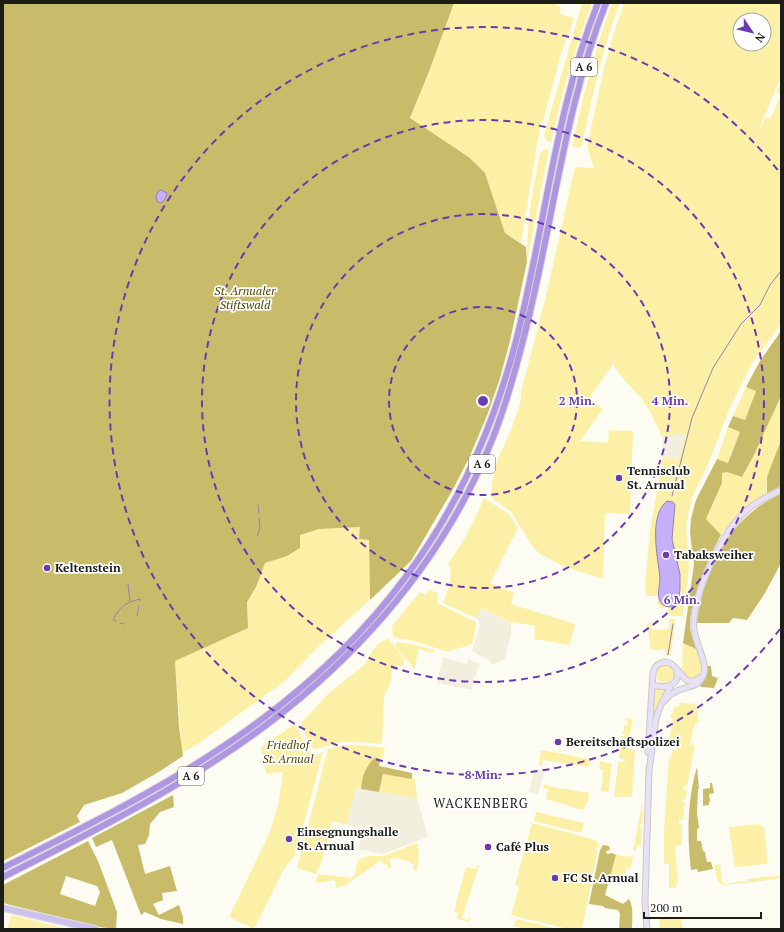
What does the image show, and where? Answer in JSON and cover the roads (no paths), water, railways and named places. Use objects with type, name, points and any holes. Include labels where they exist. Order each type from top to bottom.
[{"type":"highway","name":"A 6","points":[[3,868],[92,823],[193,766],[285,702],[348,645],[384,606],[421,556],[459,494],[490,425],[509,366],[526,298],[553,160],[574,74],[598,3]]},
{"type":"highway","name":"A 6","points":[[3,877],[95,830],[151,799],[197,772],[281,714],[344,659],[390,610],[427,561],[456,515],[470,488],[497,426],[516,367],[533,299],[567,133],[587,58],[606,3]]},
{"type":"main road","points":[[3,908],[95,929]]},
{"type":"street","points":[[663,702],[675,691],[691,687],[696,684],[703,676],[704,668],[694,635],[694,618],[697,600],[711,561],[726,534],[740,516],[753,505],[781,490]]},
{"type":"street","points":[[649,771],[648,761],[654,669],[661,663],[670,663],[685,679],[691,682],[699,678],[704,668]]},
{"type":"street","points":[[646,929],[645,902],[649,771],[656,718],[671,685],[677,679],[677,670]]},
{"type":"street","points":[[653,678],[656,683],[662,686]]},
{"type":"street","points":[[652,685],[671,685],[680,690]]},
{"type":"waterway","points":[[672,496],[692,418],[713,368],[741,324],[760,305],[770,285],[781,271]]},
{"type":"waterway","points":[[258,505],[259,513]]},
{"type":"waterway","points":[[257,536],[260,528],[259,518]]},
{"type":"waterway","points":[[128,584],[130,601]]},
{"type":"waterway","points":[[116,621],[113,620],[118,611],[130,602],[140,599],[140,601]]},
{"type":"waterway","points":[[137,616],[139,606]]},
{"type":"waterway","points":[[120,623],[124,624]]},
{"type":"waterway","points":[[668,655],[673,624]]},
{"type":"place","name":"Tennisclub St. Arnual","points":[[619,478]]},
{"type":"place","name":"Tabaksweiher","points":[[666,555]]},
{"type":"place","name":"Keltenstein","points":[[47,568]]},
{"type":"place","name":"Bereitschaftspolizei","points":[[558,742]]},
{"type":"place","name":"Einsegnungshalle St. Arnual","points":[[289,839]]},
{"type":"place","name":"Café Plus","points":[[488,847]]},
{"type":"place","name":"FC St. Arnual","points":[[555,878]]},
{"type":"district","name":"WACKENBERG","points":[[481,803]]},
{"type":"park label","name":"St. Arnualer Stiftswald","points":[[245,298]]},
{"type":"park label","name":"Friedhof St. Arnual","points":[[288,752]]}]
